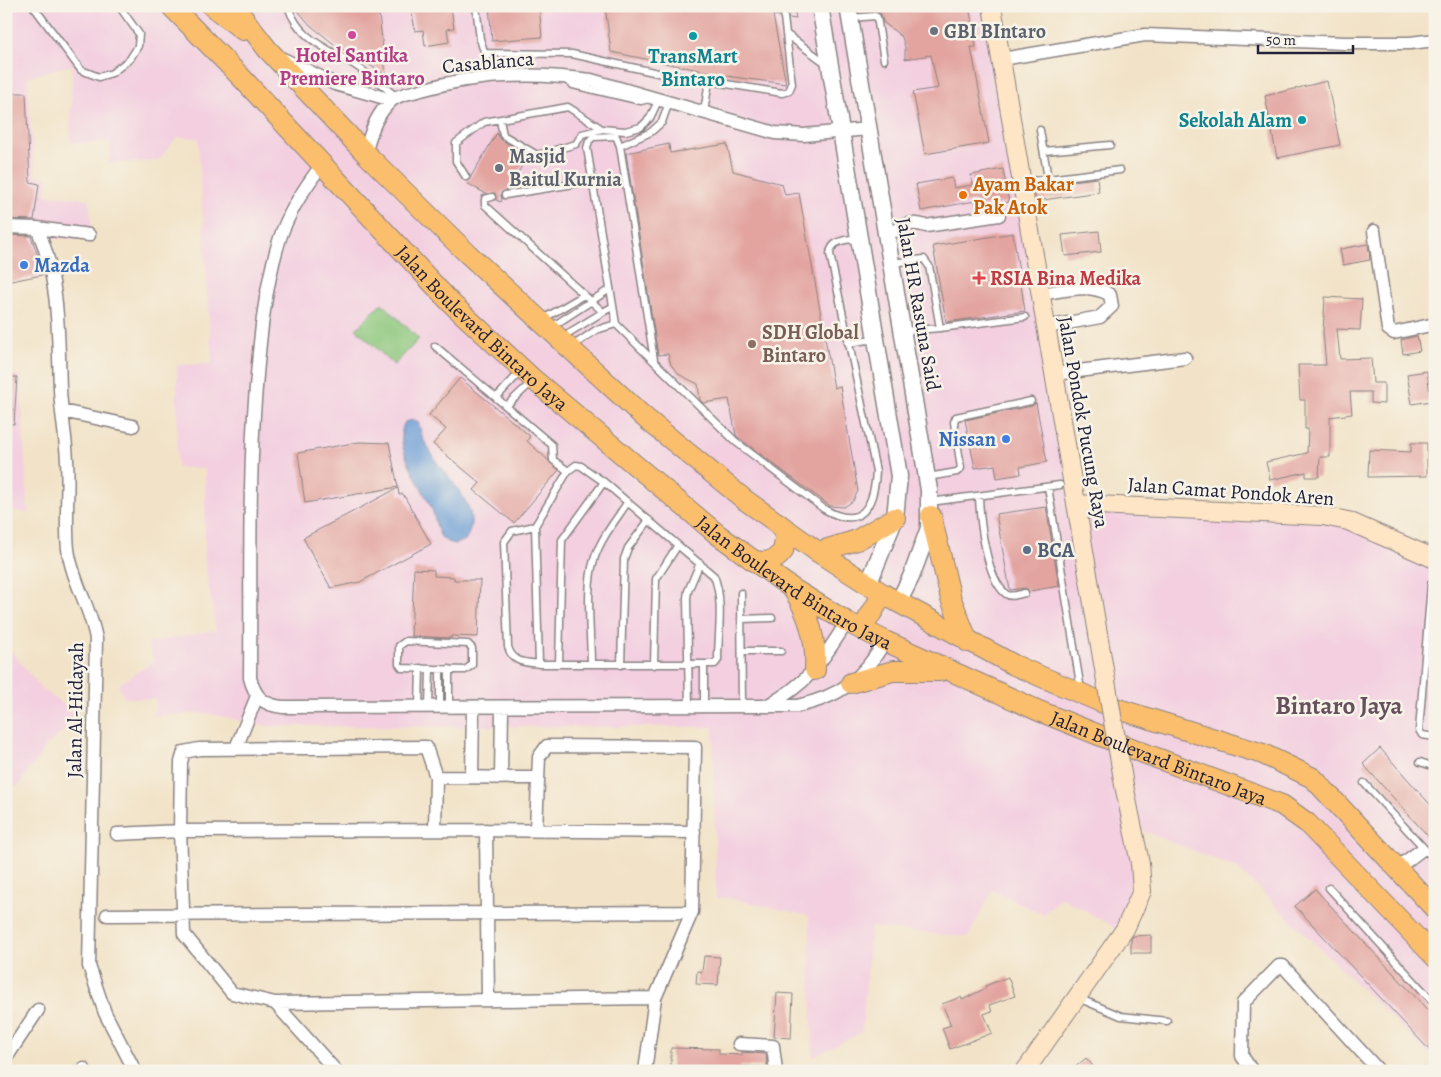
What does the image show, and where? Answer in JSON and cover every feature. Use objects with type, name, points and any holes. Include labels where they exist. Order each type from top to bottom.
[{"type":"main road","name":"Jalan Boulevard Bintaro Jaya","points":[[171,6],[240,76],[321,166],[451,303],[528,375],[684,509],[793,588],[855,626],[885,641],[954,673],[1137,751],[1282,805],[1307,824],[1435,957]]},
{"type":"main road","name":"Jalan Boulevard Bintaro Jaya","points":[[234,6],[270,52],[366,154],[554,334],[673,442],[778,523],[818,552],[883,594],[968,642],[1014,665],[1082,696],[1136,716],[1263,754],[1313,778],[1398,867],[1435,909]]},
{"type":"main road","name":"Jalan Pondok Pucung Raya","points":[[992,6],[1106,681],[1140,863],[1142,891],[1125,929],[1026,1070]]},
{"type":"main road","name":"Jalan Boulevard Bintaro Jaya","points":[[201,10],[240,76]]},
{"type":"main road","name":"Jalan Boulevard Bintaro Jaya","points":[[201,10],[270,52]]},
{"type":"main road","name":"Jalan Camat Pondok Aren","points":[[1076,504],[1323,516],[1348,521],[1435,559]]},
{"type":"main road","points":[[931,509],[948,588],[968,642]]},
{"type":"main road","points":[[818,552],[857,540],[895,518]]},
{"type":"main road","points":[[751,559],[761,563],[771,561],[783,551],[786,536],[778,523]]},
{"type":"main road","points":[[793,588],[811,627],[815,670]]},
{"type":"main road","points":[[855,626],[883,594]]},
{"type":"main road","points":[[1001,693],[994,683],[995,674],[1001,667],[1014,665]]},
{"type":"main road","points":[[851,683],[882,673],[908,669],[954,673]]},
{"type":"street","points":[[820,6],[899,476],[895,518],[883,594]]},
{"type":"street","name":"Jalan HR Rasuna Said","points":[[849,12],[868,129],[891,232],[891,263],[928,477],[931,509],[925,543],[883,594]]},
{"type":"street","points":[[1002,59],[1145,35],[1344,43],[1410,43],[1435,40]]},
{"type":"street","points":[[270,52],[335,84],[395,99],[371,130],[366,154]]},
{"type":"street","name":"Casablanca","points":[[395,99],[451,81],[492,76],[560,76],[591,80],[775,133],[804,135],[868,129]]},
{"type":"street","points":[[321,166],[304,188],[281,236],[272,266],[260,337],[252,439],[250,668],[252,684],[257,696],[269,706],[283,707],[764,707],[808,704],[831,695],[851,683],[868,668],[885,641]]},
{"type":"street","points":[[891,232],[920,231],[926,226],[999,215]]},
{"type":"street","points":[[6,226],[89,234]]},
{"type":"street","name":"Jalan Al-Hidayah","points":[[36,228],[46,254],[57,312],[62,411],[68,460],[68,548],[74,576],[94,622],[96,639],[89,966],[105,1013],[135,1071]]},
{"type":"street","points":[[1374,231],[1388,328],[1394,332],[1435,324]]},
{"type":"street","points":[[1041,294],[1085,288],[1102,290],[1110,295],[1112,306],[1100,317],[1046,327]]},
{"type":"street","points":[[878,347],[906,350]]},
{"type":"street","points":[[1054,374],[1185,358]]},
{"type":"street","points":[[62,411],[133,426]]},
{"type":"street","points":[[764,707],[793,691],[855,626]]},
{"type":"street","points":[[236,748],[257,696]]},
{"type":"street","points":[[472,777],[473,708]]},
{"type":"street","points":[[501,778],[502,708]]},
{"type":"street","points":[[536,830],[539,757],[547,746],[695,747],[692,912],[655,998],[645,1071]]},
{"type":"street","points":[[436,830],[436,777],[426,747],[236,748],[199,749],[184,752],[181,762],[180,831],[184,934],[232,993],[275,1003],[655,998]]},
{"type":"street","points":[[436,777],[537,778]]},
{"type":"street","points":[[118,834],[180,831],[436,830],[694,832]]},
{"type":"street","points":[[486,830],[488,999]]},
{"type":"street","points":[[107,915],[692,912]]},
{"type":"street","points":[[1252,1071],[1242,1056],[1243,1003],[1279,966],[1283,966],[1378,1071]]},
{"type":"street","points":[[275,1003],[336,1071]]},
{"type":"street","points":[[6,1058],[38,1010]]},
{"type":"street","points":[[739,1044],[773,1046],[776,1071]]},
{"type":"lane","points":[[33,6],[81,70],[99,77],[112,73],[130,58],[138,46],[139,34],[120,7]]},
{"type":"lane","points":[[288,6],[291,16],[302,32],[319,46],[352,64],[395,99]]},
{"type":"lane","points":[[476,6],[480,39],[492,76]]},
{"type":"lane","points":[[849,12],[876,16],[884,60]]},
{"type":"lane","points":[[486,53],[572,54],[658,73],[782,93],[789,91],[792,84],[784,17]]},
{"type":"lane","points":[[786,34],[831,67]]},
{"type":"lane","points":[[704,112],[709,82]]},
{"type":"lane","points":[[500,120],[502,135],[537,155],[576,144],[582,134],[602,129],[625,131],[641,127],[650,118],[660,100]]},
{"type":"lane","points":[[620,146],[651,132],[662,122],[660,100]]},
{"type":"lane","points":[[466,177],[456,161],[456,143],[484,122],[568,108],[602,129]]},
{"type":"lane","points":[[1040,130],[1048,179]]},
{"type":"lane","points":[[654,360],[620,146],[616,136],[594,138],[589,141],[588,148],[616,324],[736,442],[824,510],[839,518],[858,516],[870,505],[875,492],[876,471],[830,254],[834,244],[859,237]]},
{"type":"lane","points":[[1044,151],[1110,145]]},
{"type":"lane","points":[[1022,182],[1120,170]]},
{"type":"lane","points":[[504,195],[593,181]]},
{"type":"lane","points":[[492,197],[485,199],[485,206],[603,312]]},
{"type":"lane","points":[[891,263],[924,259],[928,261],[940,328]]},
{"type":"lane","points":[[554,334],[592,301],[610,289]]},
{"type":"lane","points":[[554,334],[584,294]]},
{"type":"lane","points":[[554,334],[612,306]]},
{"type":"lane","points":[[902,331],[1025,317]]},
{"type":"lane","points":[[554,334],[596,330],[616,324]]},
{"type":"lane","points":[[848,343],[878,347]]},
{"type":"lane","points":[[435,346],[552,445],[553,460],[568,471]]},
{"type":"lane","points":[[496,398],[528,375]]},
{"type":"lane","points":[[506,406],[528,375]]},
{"type":"lane","points":[[928,477],[957,472],[961,468],[954,422],[956,417],[1031,401]]},
{"type":"lane","points":[[535,526],[512,531],[504,542],[508,647],[511,656],[518,661],[539,664],[713,665],[718,660],[718,584],[714,576],[700,563],[604,482],[579,465],[568,471],[535,526],[539,664]]},
{"type":"lane","points":[[559,664],[562,540],[604,482]]},
{"type":"lane","points":[[931,509],[979,497],[1060,485]]},
{"type":"lane","points":[[1048,487],[1082,696]]},
{"type":"lane","points":[[979,497],[988,558],[995,579],[1006,594],[1010,596],[1025,593]]},
{"type":"lane","points":[[591,664],[591,583],[594,560],[603,540],[627,503]]},
{"type":"lane","points":[[621,664],[624,559],[628,548],[649,520]]},
{"type":"lane","points":[[654,665],[656,578],[678,545]]},
{"type":"lane","points":[[689,707],[687,598],[700,563]]},
{"type":"lane","points":[[1435,582],[1431,584],[1419,730],[1422,734],[1435,737]]},
{"type":"lane","points":[[741,593],[742,707]]},
{"type":"lane","points":[[741,619],[772,618]]},
{"type":"lane","points":[[406,642],[470,645],[471,667],[465,670],[430,669],[400,667],[400,644],[406,642]]},
{"type":"lane","points":[[742,651],[781,651]]},
{"type":"lane","points":[[704,666],[704,707]]},
{"type":"lane","points":[[420,668],[434,708]]},
{"type":"lane","points":[[430,669],[434,708]]},
{"type":"lane","points":[[434,708],[440,669]]},
{"type":"lane","points":[[434,708],[449,669]]},
{"type":"lane","points":[[1420,762],[1435,767]]},
{"type":"lane","points":[[1364,783],[1435,860]]},
{"type":"lane","points":[[1398,867],[1424,848]]},
{"type":"lane","points":[[1330,888],[1435,1004]]},
{"type":"lane","points":[[1078,998],[1121,1016],[1167,1021]]},
{"type":"shaded area","points":[[6,6],[999,6],[1082,503],[1290,508],[1435,557],[1435,1060],[1237,868],[1143,831],[1128,935],[1061,897],[1043,915],[993,890],[968,937],[871,927],[862,1032],[813,1057],[809,916],[730,898],[716,898],[713,727],[267,726],[206,713],[155,716],[155,699],[125,698],[118,685],[154,661],[148,643],[216,630],[205,564],[205,469],[177,467],[177,365],[212,364],[198,138],[177,137],[158,161],[109,163],[111,142],[70,143],[72,65],[27,77],[35,175],[48,179],[46,195],[89,199],[93,240],[52,238],[52,275],[6,283]]},
{"type":"shaded area","points":[[6,374],[20,375],[28,513],[6,510]]},
{"type":"shaded area","points":[[6,649],[10,649],[41,688],[80,717],[47,745],[18,786],[6,786]]},
{"type":"green space","points":[[382,303],[419,339],[394,365],[356,329]]},
{"type":"water","points":[[414,420],[418,422],[423,439],[439,466],[461,493],[470,511],[470,530],[465,540],[456,544],[441,537],[432,509],[405,454],[402,431],[405,422]]},
{"type":"building","name":"Hotel Santika Premiere Bintaro","points":[[294,6],[378,6],[386,75],[334,44],[310,25]]},
{"type":"building","points":[[411,6],[451,6],[454,28],[447,29],[449,42],[425,46],[423,30],[415,31]]},
{"type":"building","points":[[489,6],[539,6],[542,37],[492,41]]},
{"type":"building","name":"TransMart Bintaro","points":[[605,6],[794,6],[796,19],[789,18],[786,12],[779,16],[773,15],[786,84],[733,77],[611,52]]},
{"type":"building","points":[[883,6],[969,6],[976,47],[971,47],[989,143],[925,154],[913,92],[938,88],[931,55],[905,59],[905,47],[902,37],[883,22],[881,14],[878,12]]},
{"type":"building","name":"Sekolah Alam","points":[[1327,81],[1340,145],[1277,158],[1265,96]]},
{"type":"building","points":[[6,93],[26,93],[30,182],[39,184],[34,220],[6,219]]},
{"type":"building","name":"Masjid Baitul Kurnia","points":[[497,133],[500,139],[528,156],[508,189],[501,193],[501,202],[496,200],[495,193],[486,194],[467,183]]},
{"type":"building","points":[[669,144],[670,153],[727,144],[733,171],[782,184],[785,195],[799,193],[834,388],[840,386],[858,491],[853,501],[844,507],[830,506],[739,438],[736,435],[729,399],[703,403],[700,400],[698,384],[680,375],[671,365],[668,354],[658,355],[626,153]]},
{"type":"building","name":"Ayam Bakar Pak Atok","points":[[1003,169],[1009,202],[976,207],[975,201],[921,211],[916,184],[952,178],[954,188],[973,185],[971,175]]},
{"type":"building","points":[[1097,178],[1099,192],[1036,201],[1033,186]]},
{"type":"building","points":[[1099,231],[1101,252],[1065,256],[1062,235]]},
{"type":"building","name":"RSIA Bina Medika","points":[[1013,233],[1025,311],[946,322],[933,246]]},
{"type":"building","name":"Mazda","points":[[6,235],[31,236],[41,265],[42,275],[6,282]]},
{"type":"building","points":[[1368,244],[1370,260],[1343,265],[1340,249]]},
{"type":"building","points":[[1325,297],[1362,299],[1360,330],[1337,329],[1340,359],[1371,358],[1373,383],[1384,383],[1384,404],[1371,403],[1371,392],[1350,392],[1352,414],[1330,417],[1330,457],[1320,457],[1319,477],[1306,477],[1306,472],[1270,480],[1266,462],[1307,453],[1308,429],[1305,429],[1305,400],[1300,400],[1298,365],[1326,365],[1323,332]]},
{"type":"building","points":[[1417,336],[1420,351],[1403,354],[1401,340]]},
{"type":"building","points":[[1427,371],[1431,401],[1412,404],[1407,374]]},
{"type":"building","points":[[6,377],[17,377],[14,424],[6,424]]},
{"type":"building","points":[[460,378],[530,436],[527,441],[559,470],[514,523],[474,490],[480,483],[433,444],[446,429],[429,415]]},
{"type":"building","name":"Nissan","points":[[1036,403],[1047,462],[1020,467],[1021,474],[997,478],[995,465],[975,468],[965,420],[1032,406]]},
{"type":"building","points":[[359,442],[389,443],[398,487],[305,503],[298,453]]},
{"type":"building","points":[[1411,443],[1427,443],[1427,476],[1368,477],[1369,450],[1411,452]]},
{"type":"building","points":[[398,488],[399,495],[403,494],[431,544],[360,582],[331,588],[303,538]]},
{"type":"building","name":"BCA","points":[[1046,507],[1059,586],[1030,591],[1026,588],[1010,590],[996,514]]},
{"type":"building","points":[[414,569],[434,570],[434,576],[454,577],[454,580],[480,580],[478,637],[411,636]]},
{"type":"building","points":[[1380,748],[1435,810],[1435,844],[1363,764]]},
{"type":"building","points":[[1315,889],[1435,1018],[1435,1056],[1295,906]]},
{"type":"building","points":[[1151,935],[1151,953],[1131,953],[1131,939],[1133,936]]},
{"type":"building","points":[[704,956],[720,957],[718,985],[696,984],[697,971],[702,972]]},
{"type":"building","points":[[1008,977],[1015,996],[989,1005],[992,1011],[984,1014],[992,1033],[950,1049],[942,1028],[951,1025],[942,1004],[961,997],[962,1000],[986,988],[985,986]]},
{"type":"building","points":[[777,993],[793,994],[791,1038],[774,1037]]},
{"type":"building","points":[[671,1048],[719,1049],[719,1054],[742,1055],[742,1052],[766,1054],[767,1067],[739,1066],[738,1071],[671,1071]]},
{"type":"building","points":[[1086,1058],[1097,1071],[1071,1071]]},
{"type":"place","name":"GBI BIntaro","points":[[934,31]]},
{"type":"place","name":"Hotel Santika Premiere Bintaro","points":[[352,35]]},
{"type":"place","name":"TransMart Bintaro","points":[[693,36]]},
{"type":"place","name":"Sekolah Alam","points":[[1302,120]]},
{"type":"place","name":"Masjid Baitul Kurnia","points":[[499,168]]},
{"type":"place","name":"Ayam Bakar Pak Atok","points":[[963,195]]},
{"type":"place","name":"Mazda","points":[[24,265]]},
{"type":"place","name":"RSIA Bina Medika","points":[[979,278]]},
{"type":"place","name":"SDH Global Bintaro","points":[[752,344]]},
{"type":"place","name":"Nissan","points":[[1006,439]]},
{"type":"place","name":"BCA","points":[[1027,550]]},
{"type":"district","name":"Bintaro Jaya","points":[[1339,705]]}]
